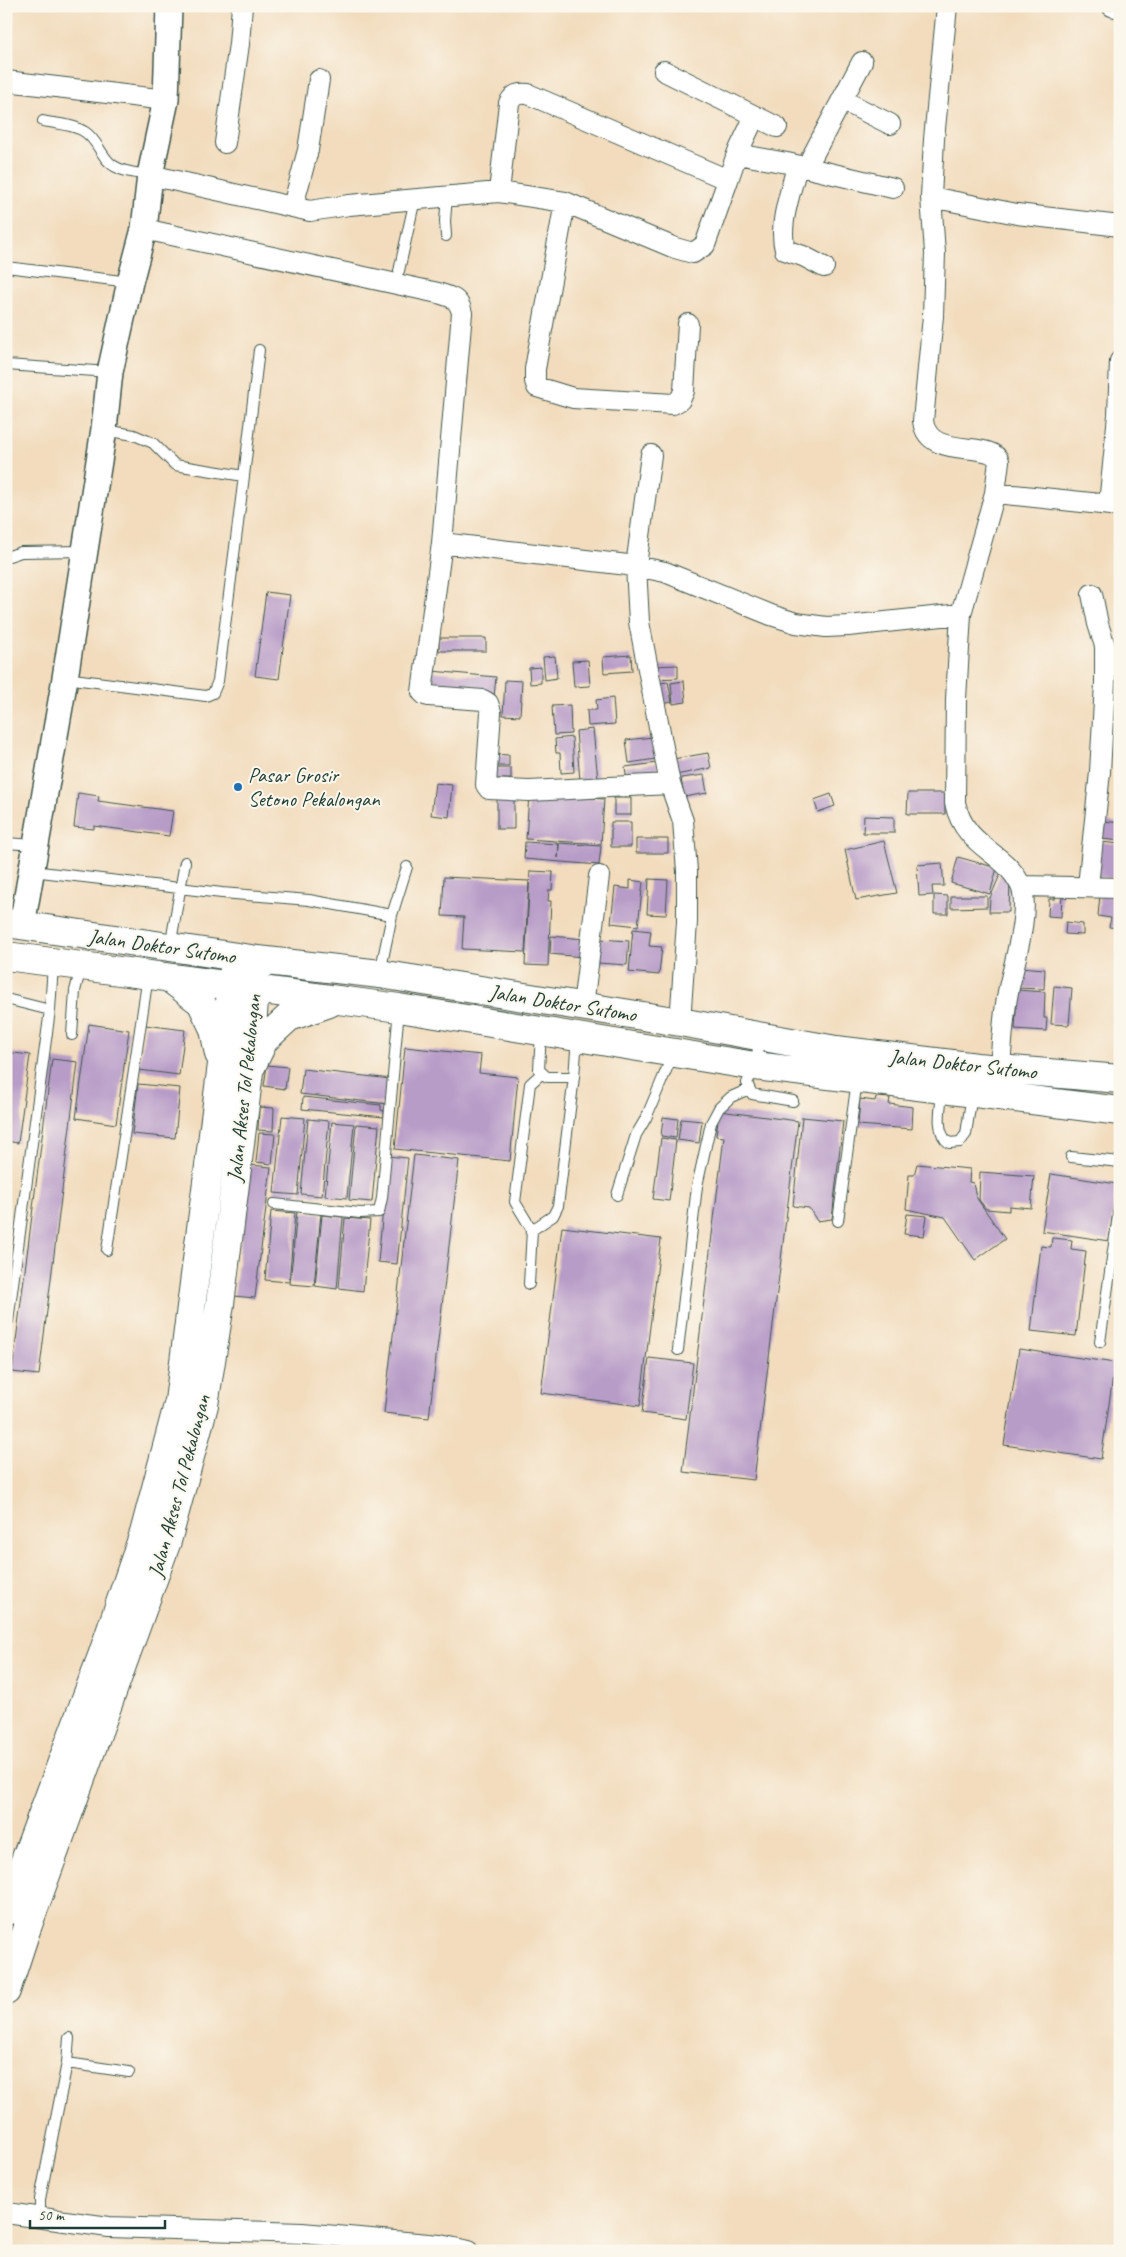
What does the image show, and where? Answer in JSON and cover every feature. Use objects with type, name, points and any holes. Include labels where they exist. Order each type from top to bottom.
[{"type":"highway","name":"Jalan Doktor Sutomo","points":[[14,924],[247,959],[380,974],[584,1006],[836,1050],[944,1077]]},
{"type":"highway","name":"Jalan Doktor Sutomo","points":[[6,956],[333,1001],[399,1008],[541,1031],[673,1053],[752,1077],[1120,1079]]},
{"type":"highway","name":"Jalan Akses Tol Pekalongan","points":[[6,1911],[95,1674],[144,1533],[179,1401],[222,1068],[243,989],[247,959]]},
{"type":"highway","points":[[159,977],[201,1002],[214,1029],[222,1068]]},
{"type":"highway","name":"Jalan Akses Tol Pekalongan","points":[[6,1991],[25,1933],[167,1541],[201,1414],[220,1304],[249,1072],[243,989]]},
{"type":"highway","points":[[249,1072],[264,1040],[288,1017],[333,1001]]},
{"type":"highway","name":"Jalan Doktor Sutomo","points":[[980,1078],[1120,1111]]},
{"type":"street","points":[[14,924],[32,872],[104,430],[110,372],[144,228],[150,175],[166,100],[169,6]]},
{"type":"street","points":[[225,143],[239,44],[242,6]]},
{"type":"street","points":[[948,6],[938,87],[931,197],[935,252],[932,316],[923,421],[924,431],[930,439],[943,444],[996,456],[999,465],[995,493],[961,614],[956,699],[957,811],[958,818],[966,831],[1015,875],[1022,886],[1021,933],[1008,993],[980,1078]]},
{"type":"street","points":[[1112,6],[1120,8]]},
{"type":"street","points":[[824,267],[803,256],[785,250],[782,229],[797,165],[842,100],[862,62]]},
{"type":"street","points":[[664,71],[751,123],[777,127]]},
{"type":"street","points":[[293,206],[308,150],[318,80]]},
{"type":"street","points":[[6,81],[166,100]]},
{"type":"street","points":[[499,192],[509,103],[513,96],[519,93],[537,98],[728,180]]},
{"type":"street","points":[[842,100],[890,124]]},
{"type":"street","points":[[150,175],[293,206],[310,212],[349,205],[499,192],[565,202],[662,243],[693,253],[704,245],[737,154],[751,123]]},
{"type":"street","points":[[737,154],[797,165],[893,188]]},
{"type":"street","points":[[931,197],[1017,214],[1120,226]]},
{"type":"street","points":[[565,202],[536,369],[535,382],[537,388],[573,398],[673,404],[680,400],[684,391],[688,324]]},
{"type":"street","points":[[144,228],[438,293],[453,297],[460,303],[462,322],[442,543],[422,692],[429,696],[483,700],[488,703],[490,712],[486,785],[489,789],[530,791],[670,784]]},
{"type":"street","points":[[995,493],[1114,505],[1120,361]]},
{"type":"street","points":[[652,455],[636,566],[640,622],[670,784],[683,821],[687,870],[686,942],[680,1022]]},
{"type":"street","points":[[442,543],[636,566],[665,572],[771,615],[796,623],[826,627],[961,614]]},
{"type":"street","points":[[1088,886],[1100,772],[1105,682],[1105,646],[1092,594]]},
{"type":"street","points":[[584,1006],[599,876]]},
{"type":"street","points":[[1022,886],[1120,888]]},
{"type":"street","points":[[6,2213],[109,2227],[322,2235],[440,2245],[469,2251]]},
{"type":"lane","points":[[43,121],[74,127],[85,132],[95,142],[110,163],[126,171],[150,175]]},
{"type":"lane","points":[[446,236],[447,196]]},
{"type":"lane","points":[[399,271],[415,199]]},
{"type":"lane","points":[[6,267],[130,282]]},
{"type":"lane","points":[[65,678],[206,696],[213,693],[218,681],[259,350]]},
{"type":"lane","points":[[6,365],[110,372]]},
{"type":"lane","points":[[104,430],[134,435],[153,443],[175,464],[244,476]]},
{"type":"lane","points":[[6,557],[21,552],[85,551]]},
{"type":"lane","points":[[6,843],[36,845]]},
{"type":"lane","points":[[170,948],[185,862]]},
{"type":"lane","points":[[380,974],[392,915],[407,867]]},
{"type":"lane","points":[[32,872],[309,900],[392,915]]},
{"type":"lane","points":[[8,1321],[50,1010],[54,964]]},
{"type":"lane","points":[[72,1036],[75,991],[81,966]]},
{"type":"lane","points":[[107,1250],[159,977]]},
{"type":"lane","points":[[6,999],[50,1010]]},
{"type":"lane","points":[[274,1204],[360,1213],[379,1212],[383,1188],[399,1008]]},
{"type":"lane","points":[[541,1031],[539,1070],[547,1078],[574,1077]]},
{"type":"lane","points":[[760,1036],[752,1077],[752,1094],[793,1101]]},
{"type":"lane","points":[[532,1230],[553,1216],[558,1206],[577,1037]]},
{"type":"lane","points":[[617,1195],[636,1135],[646,1118],[673,1053]]},
{"type":"lane","points":[[529,1284],[532,1230],[515,1202],[530,1084],[542,1074]]},
{"type":"lane","points":[[678,1350],[697,1186],[711,1123],[719,1108],[752,1077]]},
{"type":"lane","points":[[944,1077],[941,1130],[944,1140],[949,1144],[960,1142],[966,1134],[980,1078]]},
{"type":"lane","points":[[838,1221],[857,1079]]},
{"type":"lane","points":[[1071,1157],[1120,1162]]},
{"type":"lane","points":[[1100,1342],[1120,1202]]},
{"type":"lane","points":[[40,2218],[40,2199],[66,2064],[69,2038]]},
{"type":"lane","points":[[66,2064],[129,2072]]},
{"type":"building","points":[[266,592],[290,595],[279,679],[255,676]]},
{"type":"building","points":[[439,638],[486,638],[486,651],[439,651]]},
{"type":"building","points":[[631,655],[632,671],[604,673],[603,657]]},
{"type":"building","points":[[555,656],[557,678],[545,680],[543,657]]},
{"type":"building","points":[[588,660],[590,686],[574,687],[572,661]]},
{"type":"building","points":[[678,665],[678,678],[655,679],[654,666]]},
{"type":"building","points":[[541,667],[541,683],[530,684],[529,668]]},
{"type":"building","points":[[432,671],[496,677],[494,697],[429,691]]},
{"type":"building","points":[[505,680],[522,681],[520,716],[503,715]]},
{"type":"building","points":[[684,681],[686,702],[673,704],[671,683]]},
{"type":"building","points":[[668,682],[672,702],[657,705],[653,684]]},
{"type":"building","points":[[613,698],[615,724],[588,726],[587,710],[597,710],[596,700]]},
{"type":"building","points":[[570,705],[571,734],[554,735],[552,706]]},
{"type":"building","points":[[593,729],[598,780],[580,781],[576,731]]},
{"type":"building","points":[[572,737],[574,772],[561,773],[560,753],[556,753],[555,739]]},
{"type":"building","points":[[653,737],[656,759],[629,763],[626,740]]},
{"type":"building","points":[[708,753],[711,768],[676,775],[673,759]]},
{"type":"building","points":[[491,754],[509,755],[509,766],[491,766]]},
{"type":"building","points":[[657,763],[659,778],[627,782],[625,767]]},
{"type":"building","points":[[490,768],[511,768],[511,779],[490,779]]},
{"type":"building","points":[[704,775],[707,793],[684,797],[681,778]]},
{"type":"building","points":[[435,783],[452,785],[449,817],[431,815]]},
{"type":"building","points":[[78,793],[99,796],[98,801],[173,811],[169,836],[94,826],[94,829],[74,827]]},
{"type":"building","points":[[908,793],[945,793],[945,814],[907,814]]},
{"type":"building","points":[[529,794],[604,799],[601,844],[526,839]]},
{"type":"building","points":[[831,794],[835,806],[818,812],[814,800]]},
{"type":"building","points":[[497,795],[514,796],[514,829],[497,829]]},
{"type":"building","points":[[614,798],[631,798],[631,815],[614,815]]},
{"type":"building","points":[[864,816],[894,817],[894,833],[863,833]]},
{"type":"building","points":[[1104,821],[1120,823],[1120,841],[1102,839]]},
{"type":"building","points":[[611,822],[631,822],[631,847],[611,847]]},
{"type":"building","points":[[636,839],[668,839],[668,853],[636,853]]},
{"type":"building","points":[[884,841],[897,893],[856,900],[845,850]]},
{"type":"building","points":[[525,842],[601,846],[599,865],[524,859]]},
{"type":"building","points":[[1101,842],[1120,844],[1120,879],[1097,877]]},
{"type":"building","points":[[958,857],[997,868],[990,894],[951,883]]},
{"type":"building","points":[[6,860],[11,861],[7,885],[6,885]]},
{"type":"building","points":[[942,863],[944,886],[932,886],[933,895],[919,896],[917,865]]},
{"type":"building","points":[[530,871],[553,872],[552,890],[549,890],[548,901],[551,901],[548,966],[525,965]]},
{"type":"building","points":[[1000,875],[1010,879],[1009,912],[989,912],[990,898]]},
{"type":"building","points":[[444,877],[529,881],[525,952],[462,949],[464,917],[442,916]]},
{"type":"building","points":[[649,879],[668,880],[666,915],[647,914]]},
{"type":"building","points":[[630,880],[643,882],[638,926],[611,923],[615,887],[630,889]]},
{"type":"building","points":[[1056,890],[1062,891],[1061,917],[1048,916],[1049,899],[1055,899]]},
{"type":"building","points":[[934,895],[948,896],[948,914],[934,914]]},
{"type":"building","points":[[1100,895],[1120,897],[1120,928],[1109,927],[1111,918],[1098,916]]},
{"type":"building","points":[[951,896],[987,896],[987,907],[951,908]]},
{"type":"building","points":[[1066,922],[1083,924],[1083,935],[1065,934]]},
{"type":"building","points":[[633,929],[651,931],[649,946],[662,947],[659,975],[629,972]]},
{"type":"building","points":[[551,936],[585,939],[583,957],[550,954]]},
{"type":"building","points":[[600,939],[629,941],[627,965],[598,963]]},
{"type":"building","points":[[1019,967],[1045,969],[1044,989],[1017,988]]},
{"type":"building","points":[[1054,986],[1072,988],[1069,1025],[1051,1024]]},
{"type":"building","points":[[1017,990],[1045,992],[1044,1018],[1047,1018],[1046,1031],[1015,1029]]},
{"type":"building","points":[[89,1024],[129,1030],[116,1124],[76,1118]]},
{"type":"building","points":[[145,1025],[185,1030],[179,1075],[139,1070]]},
{"type":"building","points":[[405,1047],[481,1055],[479,1073],[518,1077],[510,1161],[395,1149]]},
{"type":"building","points":[[6,1052],[30,1055],[18,1143],[6,1141]]},
{"type":"building","points":[[52,1059],[78,1062],[39,1375],[12,1372]]},
{"type":"building","points":[[267,1065],[288,1067],[285,1089],[264,1086]]},
{"type":"building","points":[[303,1069],[391,1079],[388,1104],[300,1094]]},
{"type":"building","points":[[138,1084],[180,1088],[175,1138],[132,1134]]},
{"type":"building","points":[[303,1097],[381,1105],[384,1117],[302,1109]]},
{"type":"building","points":[[876,1097],[890,1098],[889,1104],[913,1107],[912,1129],[858,1125],[860,1099],[875,1101]]},
{"type":"building","points":[[259,1107],[274,1108],[273,1131],[258,1130]]},
{"type":"building","points":[[719,1111],[798,1121],[754,1480],[683,1472],[724,1137],[716,1136]]},
{"type":"building","points":[[282,1116],[305,1118],[298,1195],[274,1193]]},
{"type":"building","points":[[663,1117],[678,1119],[676,1138],[661,1136]]},
{"type":"building","points":[[802,1117],[843,1121],[832,1219],[817,1221],[809,1208],[793,1206]]},
{"type":"building","points":[[308,1119],[329,1121],[322,1196],[301,1194]]},
{"type":"building","points":[[681,1119],[702,1121],[699,1143],[678,1140]]},
{"type":"building","points":[[332,1122],[354,1124],[347,1198],[325,1196]]},
{"type":"building","points":[[356,1124],[379,1126],[372,1202],[349,1200]]},
{"type":"building","points":[[259,1133],[275,1134],[272,1164],[256,1162]]},
{"type":"building","points":[[661,1138],[676,1140],[669,1201],[653,1199]]},
{"type":"building","points":[[414,1155],[459,1160],[429,1418],[384,1413]]},
{"type":"building","points":[[388,1156],[408,1158],[397,1264],[378,1262]]},
{"type":"building","points":[[917,1164],[970,1169],[969,1182],[973,1183],[976,1197],[1005,1239],[975,1260],[945,1217],[906,1209],[909,1175],[914,1175]]},
{"type":"building","points":[[250,1165],[271,1167],[255,1298],[234,1296]]},
{"type":"building","points":[[980,1172],[1034,1176],[1031,1208],[1009,1206],[1009,1211],[986,1209],[979,1200]]},
{"type":"building","points":[[1051,1174],[1117,1184],[1109,1241],[1042,1231]]},
{"type":"building","points":[[271,1211],[295,1213],[289,1282],[265,1280]]},
{"type":"building","points":[[297,1211],[321,1214],[314,1286],[290,1284]]},
{"type":"building","points":[[907,1214],[927,1216],[924,1236],[904,1234]]},
{"type":"building","points":[[322,1215],[343,1217],[337,1289],[315,1286]]},
{"type":"building","points":[[345,1218],[370,1220],[363,1291],[339,1288]]},
{"type":"building","points":[[562,1227],[661,1239],[640,1406],[541,1393]]},
{"type":"building","points":[[1052,1238],[1072,1240],[1071,1249],[1086,1251],[1076,1336],[1031,1331],[1041,1246],[1051,1247]]},
{"type":"building","points":[[1019,1349],[1115,1363],[1101,1459],[1004,1445]]},
{"type":"building","points":[[649,1358],[693,1363],[686,1419],[642,1413]]},
{"type":"place","name":"Pasar Grosir Setono Pekalongan","points":[[238,787]]}]
